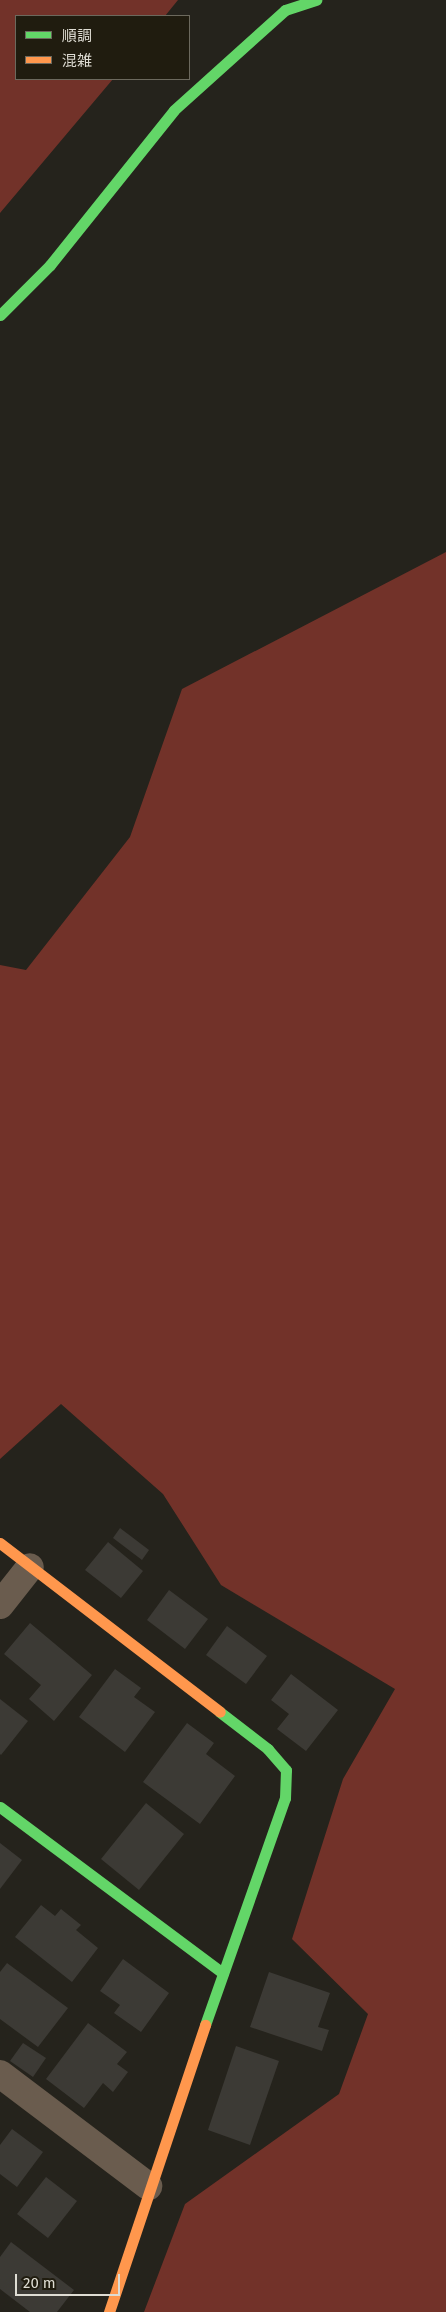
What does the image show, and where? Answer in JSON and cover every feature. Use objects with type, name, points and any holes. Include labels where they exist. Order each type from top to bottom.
[{"type":"street","points":[[0,315],[50,265],[174,110],[285,10],[316,0]]},
{"type":"street","points":[[0,1543],[268,1749],[286,1770],[284,1798],[148,2186],[108,2312]]},
{"type":"street","points":[[0,1605],[30,1567]]},
{"type":"street","points":[[0,1807],[223,1973]]},
{"type":"street","points":[[0,2074],[148,2186]]},
{"type":"shaded area","points":[[0,0],[178,0],[166,15],[15,15],[15,80],[112,80],[0,213]]},
{"type":"shaded area","points":[[446,552],[446,2312],[144,2312],[185,2204],[339,2094],[368,2014],[292,1939],[343,1779],[395,1689],[221,1585],[163,1494],[61,1404],[0,1459],[0,965],[26,970],[130,837],[182,689]]},
{"type":"building","points":[[120,1528],[149,1550],[142,1560],[113,1538]]},
{"type":"building","points":[[108,1542],[143,1571],[121,1598],[85,1570]]},
{"type":"building","points":[[169,1590],[208,1619],[185,1649],[147,1620]]},
{"type":"building","points":[[30,1623],[92,1675],[54,1721],[29,1699],[41,1685],[4,1654]]},
{"type":"building","points":[[227,1626],[267,1656],[246,1684],[206,1655]]},
{"type":"building","points":[[115,1669],[141,1688],[134,1697],[155,1712],[125,1752],[79,1717]]},
{"type":"building","points":[[291,1674],[338,1710],[306,1751],[277,1729],[289,1714],[271,1700]]},
{"type":"building","points":[[0,1699],[28,1721],[1,1755],[0,1754]]},
{"type":"building","points":[[187,1723],[214,1743],[206,1754],[235,1776],[200,1824],[143,1782]]},
{"type":"building","points":[[146,1803],[184,1834],[139,1890],[101,1859]]},
{"type":"building","points":[[0,1843],[22,1860],[0,1889]]},
{"type":"building","points":[[41,1905],[55,1916],[61,1909],[81,1925],[76,1930],[98,1948],[72,1982],[15,1937]]},
{"type":"building","points":[[123,1959],[169,1993],[141,2032],[114,2013],[120,2005],[100,1991]]},
{"type":"building","points":[[7,1963],[68,2008],[38,2047],[0,2019],[0,1972]]},
{"type":"building","points":[[269,1972],[330,1993],[318,2027],[329,2030],[322,2051],[250,2027]]},
{"type":"building","points":[[88,2023],[127,2052],[117,2064],[128,2072],[113,2092],[103,2083],[84,2108],[46,2079]]},
{"type":"building","points":[[23,2043],[46,2058],[33,2077],[10,2061]]},
{"type":"building","points":[[236,2046],[279,2061],[250,2145],[208,2130]]},
{"type":"building","points":[[12,2129],[43,2152],[17,2187],[0,2174],[0,2145]]},
{"type":"building","points":[[46,2177],[77,2201],[48,2238],[17,2214]]},
{"type":"building","points":[[11,2242],[74,2290],[57,2312],[30,2312],[0,2289],[0,2257]]},
{"type":"traffic: fast","points":[[0,315],[50,265],[174,110],[285,10],[316,0]]},
{"type":"traffic: fast","points":[[205,2025],[285,1798],[286,1770],[268,1749],[220,1712]]},
{"type":"traffic: fast","points":[[0,1807],[223,1973]]},
{"type":"traffic: slow","points":[[0,1543],[220,1712]]},
{"type":"traffic: slow","points":[[109,2312],[205,2025]]}]
